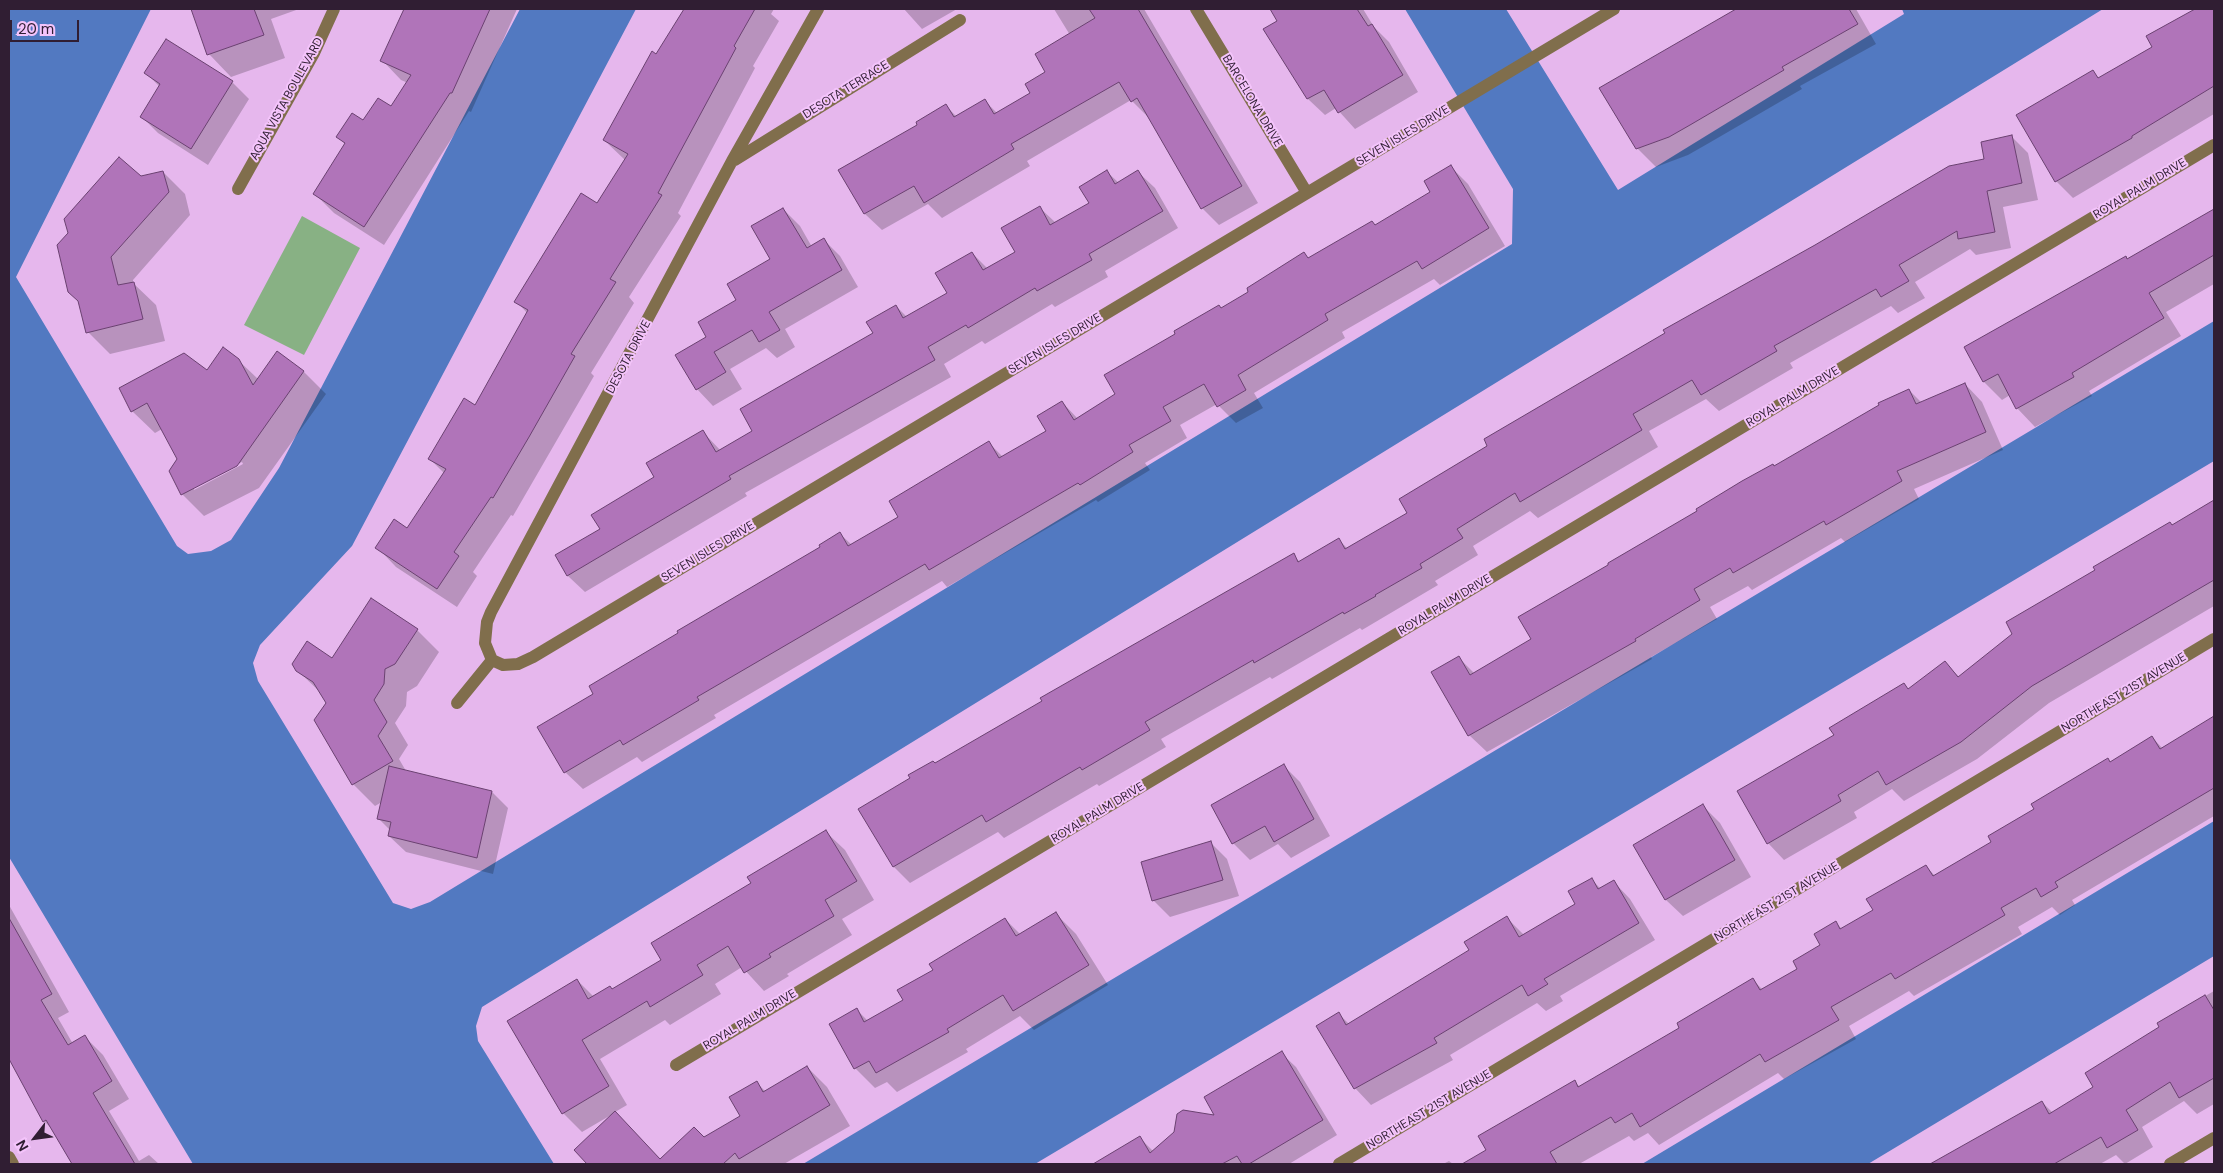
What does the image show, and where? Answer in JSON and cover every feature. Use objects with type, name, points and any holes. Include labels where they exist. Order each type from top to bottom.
[{"type":"street","name":"AQUA VISTA BOULEVARD","points":[[238,188],[314,53],[334,9]]},
{"type":"street","name":"DESOTA DRIVE","points":[[492,660],[485,643],[487,622],[492,612],[732,161],[818,9]]},
{"type":"street","name":"BARCELONA DRIVE","points":[[1196,9],[1307,193]]},
{"type":"street","name":"SEVEN ISLES DRIVE","points":[[492,660],[503,665],[518,664],[533,657],[1614,9]]},
{"type":"street","name":"DESOTA TERRACE","points":[[732,161],[960,20]]},
{"type":"street","name":"ROYAL PALM DRIVE","points":[[676,1065],[2214,145]]},
{"type":"street","name":"NORTHEAST 21ST AVENUE","points":[[1339,1164],[2214,639]]},
{"type":"street","points":[[457,703],[492,660]]},
{"type":"street","points":[[2170,1164],[2214,1138]]},
{"type":"street","points":[[9,1157],[13,1164]]},
{"type":"green space","points":[[302,216],[360,248],[304,355],[244,325]]},
{"type":"water","points":[[9,9],[151,9],[16,277],[177,546],[188,554],[211,551],[231,540],[279,468],[520,9],[636,9],[352,546],[260,645],[253,663],[258,681],[393,903],[411,909],[430,902],[1512,244],[1513,189],[1405,9],[1506,9],[1618,190],[1904,14],[1902,9],[2103,9],[482,1007],[476,1026],[478,1041],[554,1164],[193,1164],[9,857]]},
{"type":"water","points":[[2214,321],[2214,461],[1035,1164],[803,1164]]},
{"type":"water","points":[[2214,821],[2214,956],[1868,1164],[1642,1164]]},
{"type":"building","points":[[191,9],[254,9],[264,35],[207,55]]},
{"type":"building","points":[[404,9],[490,9],[452,93],[450,93],[364,227],[313,194],[345,143],[336,137],[352,113],[363,120],[378,98],[391,106],[411,75],[380,61]]},
{"type":"building","points":[[684,9],[755,9],[658,193],[662,195],[610,279],[616,282],[571,354],[575,356],[493,498],[491,497],[454,552],[459,556],[437,589],[375,548],[394,519],[407,528],[446,469],[428,459],[464,398],[475,405],[528,310],[514,302],[581,193],[597,203],[628,154],[603,140],[652,51],[656,54]]},
{"type":"building","points":[[1089,9],[1138,9],[1242,186],[1201,209],[1137,98],[1131,102],[1119,82],[1011,144],[1014,149],[924,203],[914,186],[864,214],[838,170],[917,125],[916,122],[946,104],[954,117],[985,99],[994,114],[1030,93],[1025,84],[1045,72],[1035,54],[1095,18]]},
{"type":"building","points":[[1270,9],[1357,9],[1368,26],[1372,24],[1403,75],[1338,113],[1324,90],[1307,99],[1263,29],[1277,21]]},
{"type":"building","points":[[1736,9],[1849,9],[1858,24],[1782,67],[1784,70],[1669,137],[1636,149],[1599,88]]},
{"type":"building","points":[[2195,9],[2214,9],[2214,86],[2132,136],[2132,138],[2055,182],[2016,115],[2093,70],[2098,78],[2152,47],[2146,36]]},
{"type":"building","points":[[166,39],[233,81],[191,149],[140,117],[160,84],[144,73]]},
{"type":"building","points":[[2012,135],[2022,183],[1987,191],[1995,232],[1958,239],[1957,231],[1899,265],[1909,281],[1881,297],[1876,289],[1774,346],[1777,351],[1701,395],[1692,380],[1633,414],[1642,430],[1520,502],[1515,493],[1457,529],[1463,538],[1420,564],[1422,568],[1344,614],[1343,612],[1254,663],[1253,660],[1145,722],[1150,730],[1082,770],[1080,767],[986,822],[982,815],[893,867],[858,809],[910,778],[908,775],[933,761],[935,763],[1042,701],[1040,698],[1294,553],[1298,562],[1339,538],[1345,549],[1407,513],[1399,499],[1487,446],[1484,439],[1665,333],[1663,330],[1815,245],[1949,166],[1984,159],[1981,142]]},
{"type":"building","points":[[119,157],[141,176],[163,171],[169,192],[111,257],[118,285],[134,282],[143,319],[86,333],[78,301],[68,292],[57,245],[68,233],[64,219]]},
{"type":"building","points":[[1451,165],[1489,228],[1422,269],[1417,261],[1325,314],[1328,320],[1238,375],[1246,390],[1217,407],[1204,384],[1163,407],[1171,421],[1129,445],[1133,452],[1080,485],[1078,483],[929,570],[925,564],[697,697],[699,700],[623,745],[620,740],[564,773],[537,727],[593,694],[589,686],[678,633],[677,631],[820,547],[819,545],[840,532],[848,546],[898,517],[889,501],[989,441],[999,458],[1046,431],[1037,416],[1062,401],[1074,420],[1115,394],[1104,375],[1175,334],[1174,331],[1219,305],[1221,308],[1248,292],[1247,288],[1304,252],[1308,258],[1372,221],[1375,225],[1430,192],[1424,181]]},
{"type":"building","points":[[1107,170],[1115,184],[1138,170],[1163,211],[1089,254],[1092,260],[1037,291],[1035,288],[968,328],[966,325],[928,347],[935,360],[729,476],[731,479],[567,576],[555,555],[600,529],[591,515],[654,477],[646,463],[703,430],[716,452],[752,431],[740,409],[873,333],[866,322],[896,305],[903,318],[947,293],[935,273],[972,252],[983,270],[1015,252],[1001,228],[1040,206],[1050,225],[1089,203],[1079,187]]},
{"type":"building","points":[[783,208],[807,248],[824,238],[842,270],[769,312],[780,330],[759,342],[752,330],[714,352],[726,372],[696,390],[675,355],[706,337],[698,322],[736,300],[727,284],[770,259],[751,226]]},
{"type":"building","points":[[2214,209],[2214,255],[2149,293],[2164,318],[2072,373],[2074,377],[2016,409],[1998,374],[1983,382],[1964,347],[2126,256],[2127,259]]},
{"type":"building","points":[[223,347],[239,359],[253,385],[277,351],[304,371],[237,466],[181,495],[169,471],[177,459],[147,403],[131,412],[119,388],[184,353],[207,370]]},
{"type":"building","points":[[1965,383],[1986,432],[1897,471],[1902,481],[1826,525],[1824,521],[1733,573],[1730,568],[1694,589],[1700,600],[1635,639],[1636,641],[1468,736],[1431,672],[1459,656],[1470,675],[1531,639],[1518,617],[1697,511],[1696,509],[1742,481],[1773,464],[1774,466],[1879,405],[1878,403],[1909,389],[1916,404]]},
{"type":"building","points":[[2214,500],[2214,580],[2032,686],[1961,742],[1886,785],[1878,771],[1838,795],[1841,801],[1767,844],[1737,791],[1834,735],[1829,728],[1904,683],[1908,689],[1945,661],[1958,677],[2012,634],[2006,622],[2095,570],[2093,567],[2170,522],[2172,525]]},
{"type":"building","points":[[371,598],[418,629],[395,664],[385,669],[384,684],[374,700],[387,722],[378,736],[393,761],[352,785],[314,720],[326,703],[313,682],[296,671],[292,664],[307,641],[332,658]]},
{"type":"building","points":[[2214,716],[2214,788],[2055,882],[2058,887],[2041,897],[2036,888],[2001,908],[2005,915],[1895,979],[1891,973],[1831,1007],[1839,1020],[1765,1062],[1760,1054],[1640,1127],[1632,1113],[1615,1123],[1611,1117],[1550,1152],[1557,1164],[1462,1164],[1486,1150],[1478,1136],[1575,1080],[1578,1087],[1679,1028],[1677,1023],[1753,978],[1760,990],[1797,969],[1793,961],[1820,945],[1814,934],[1836,921],[1840,929],[1873,910],[1866,899],[1926,865],[1933,876],[1991,842],[1988,836],[2034,809],[2031,804],[2108,758],[2110,762],[2152,736],[2160,749]]},
{"type":"building","points":[[1284,764],[1314,819],[1274,842],[1265,826],[1232,844],[1211,805]]},
{"type":"building","points":[[389,766],[492,791],[477,858],[388,836],[391,822],[377,819]]},
{"type":"building","points":[[1703,804],[1735,860],[1665,900],[1633,845]]},
{"type":"building","points":[[826,830],[857,881],[825,900],[834,916],[769,954],[771,957],[744,973],[728,946],[697,965],[703,975],[650,1007],[647,1001],[582,1040],[609,1086],[562,1114],[507,1021],[577,979],[588,999],[610,986],[612,989],[661,960],[651,943],[751,883],[747,877]]},
{"type":"building","points":[[1211,841],[1223,880],[1152,901],[1141,862]]},
{"type":"building","points":[[1592,878],[1598,889],[1614,880],[1639,923],[1544,979],[1548,984],[1528,996],[1522,985],[1434,1038],[1437,1043],[1354,1089],[1316,1026],[1339,1012],[1346,1025],[1469,950],[1464,942],[1507,916],[1519,937],[1575,904],[1568,891]]},
{"type":"building","points":[[1056,912],[1089,965],[1013,1011],[1003,995],[947,1029],[949,1032],[876,1073],[869,1061],[854,1069],[829,1024],[857,1008],[864,1022],[903,1000],[897,990],[933,970],[929,964],[1005,918],[1016,936]]},
{"type":"building","points":[[9,918],[52,994],[41,1000],[68,1045],[85,1035],[112,1081],[93,1093],[135,1164],[72,1164],[46,1120],[43,1122],[9,1059]]},
{"type":"building","points":[[2205,995],[2214,1010],[2214,1078],[2179,1098],[2170,1082],[2126,1110],[2138,1130],[2107,1148],[2101,1137],[2054,1164],[1930,1164],[2042,1101],[2049,1114],[2093,1087],[2085,1073],[2159,1027],[2157,1023]]},
{"type":"building","points":[[1282,1051],[1323,1120],[1249,1164],[1242,1164],[1237,1156],[1222,1164],[1093,1164],[1140,1136],[1150,1153],[1174,1132],[1177,1114],[1183,1110],[1214,1115],[1204,1097]]},
{"type":"building","points":[[807,1066],[830,1105],[739,1159],[735,1153],[723,1164],[587,1164],[574,1150],[615,1111],[660,1159],[694,1127],[704,1137],[740,1116],[729,1097],[757,1081],[763,1092]]}]
